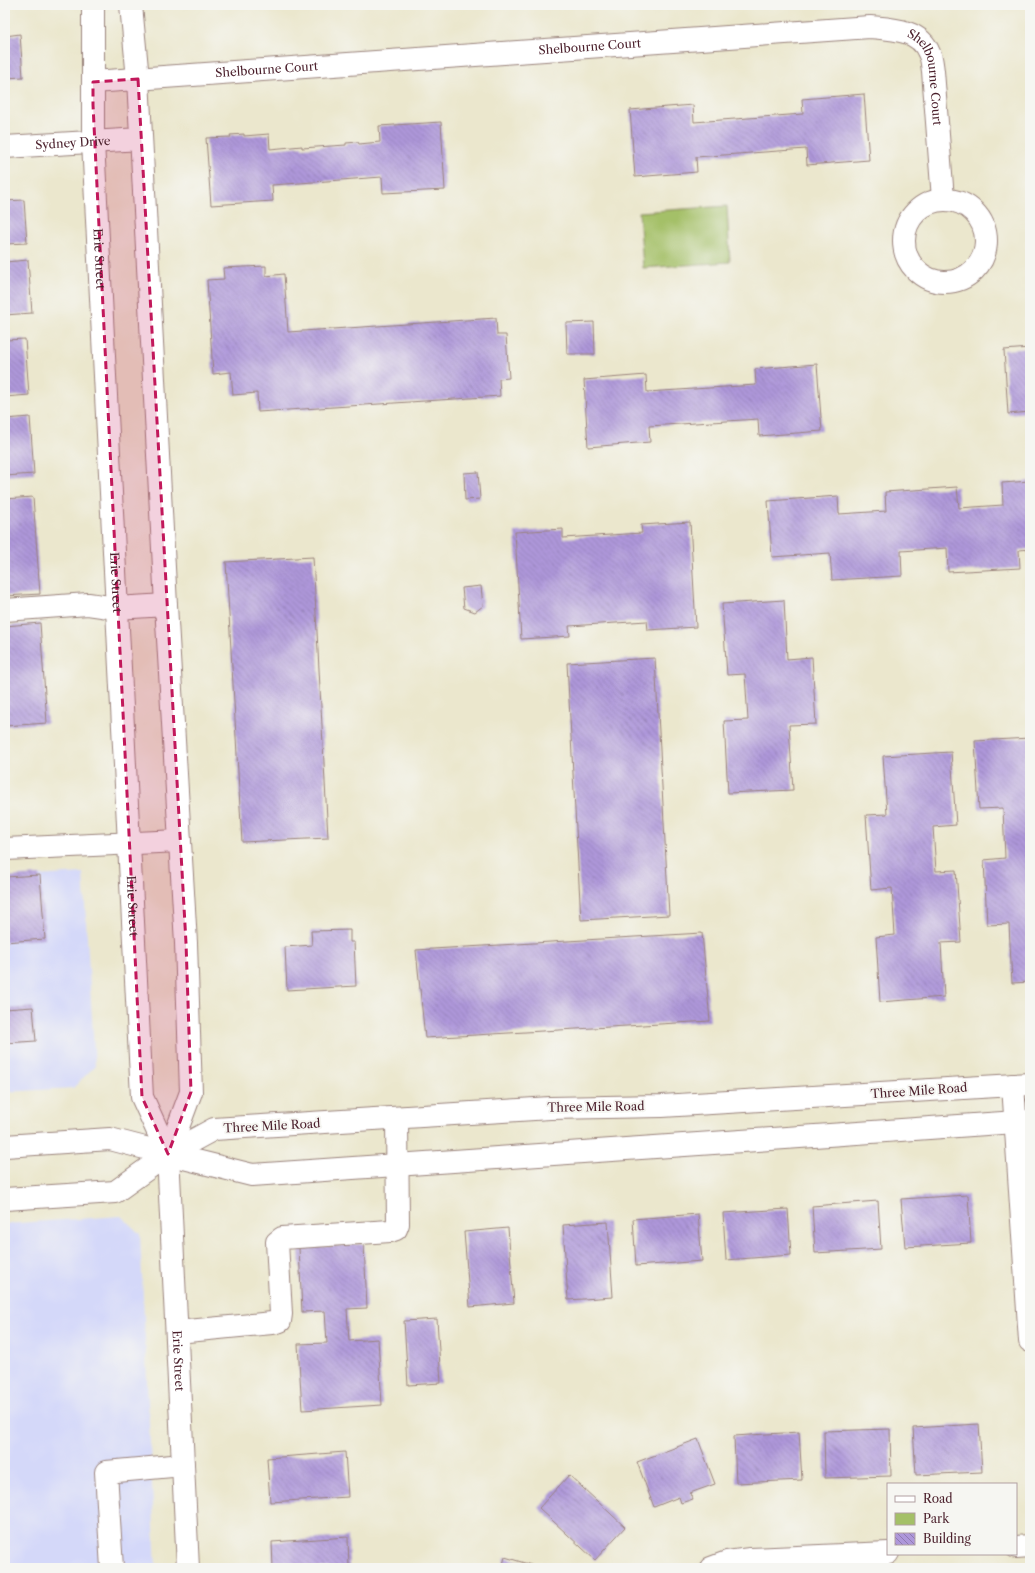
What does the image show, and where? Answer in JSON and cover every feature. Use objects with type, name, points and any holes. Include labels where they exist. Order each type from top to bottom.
[{"type":"street","name":"Erie Street","points":[[93,5],[93,142],[142,1097],[168,1154],[188,1568]]},
{"type":"street","name":"Erie Street","points":[[131,5],[138,80],[186,943],[191,1092],[168,1154]]},
{"type":"street","name":"Shelbourne Court","points":[[93,82],[862,28],[893,29],[917,36],[929,52],[933,71],[943,200]]},
{"type":"street","name":"Sydney Drive","points":[[5,147],[141,139]]},
{"type":"street","points":[[5,610],[88,604],[116,608],[166,605]]},
{"type":"street","points":[[5,848],[180,841]]},
{"type":"street","points":[[1022,1084],[1030,1342]]},
{"type":"street","name":"Three Mile Road","points":[[5,1199],[115,1192],[168,1154],[214,1129],[550,1108],[662,1106],[1022,1084]]},
{"type":"street","points":[[177,1332],[280,1321],[281,1314],[277,1242],[282,1238],[390,1231],[396,1229],[398,1224],[397,1118]]},
{"type":"street","points":[[5,1146],[110,1139],[252,1175],[1023,1122]]},
{"type":"street","points":[[112,1568],[106,1472],[183,1465]]},
{"type":"street","points":[[1017,1547],[1030,1546]]},
{"type":"street","points":[[711,1568],[727,1562],[750,1559],[887,1553]]},
{"type":"highlighted area","points":[[138,79],[186,943],[191,1092],[168,1154],[142,1097],[93,105],[93,82]]},
{"type":"shaded area","points":[[83,873],[95,1066],[73,1088],[5,1092],[5,878]]},
{"type":"shaded area","points":[[121,1216],[140,1234],[156,1568],[5,1568],[5,1224]]},
{"type":"green space","points":[[727,206],[730,262],[643,268],[639,212]]},
{"type":"building","points":[[20,34],[23,77],[5,78],[5,36]]},
{"type":"building","points":[[864,94],[869,160],[807,165],[806,149],[696,157],[697,172],[635,177],[630,110],[693,105],[694,122],[803,114],[802,99]]},
{"type":"building","points":[[441,122],[445,190],[383,193],[382,177],[272,185],[273,201],[211,205],[206,138],[231,137],[230,135],[244,134],[244,136],[269,134],[270,149],[302,146],[302,148],[346,145],[346,143],[358,142],[359,144],[380,142],[379,126]]},
{"type":"building","points":[[24,200],[27,243],[5,244],[5,201]]},
{"type":"building","points":[[28,260],[32,313],[5,315],[5,262]]},
{"type":"building","points":[[266,266],[266,276],[284,274],[288,332],[496,318],[497,335],[506,335],[509,378],[499,379],[500,396],[258,412],[257,393],[233,395],[231,372],[213,374],[207,280],[224,279],[223,268]]},
{"type":"building","points":[[594,322],[595,354],[567,354],[566,323]]},
{"type":"building","points":[[25,339],[29,395],[5,397],[5,340]]},
{"type":"building","points":[[1030,348],[1030,412],[1008,414],[1004,350]]},
{"type":"building","points":[[817,364],[822,431],[759,436],[758,419],[649,426],[650,442],[588,447],[584,380],[646,375],[647,392],[756,385],[755,369]]},
{"type":"building","points":[[30,417],[34,474],[5,476],[5,419]]},
{"type":"building","points":[[478,472],[480,499],[465,500],[464,473]]},
{"type":"building","points":[[1030,481],[1030,549],[1019,550],[1020,568],[948,572],[947,548],[901,551],[902,576],[832,580],[830,553],[772,557],[768,501],[838,496],[839,514],[886,511],[885,492],[957,487],[959,508],[1003,505],[1002,483]]},
{"type":"building","points":[[33,497],[40,594],[5,596],[5,499]]},
{"type":"building","points":[[690,522],[696,627],[648,630],[647,621],[569,626],[570,636],[521,639],[515,532],[563,529],[563,538],[642,533],[641,525]]},
{"type":"building","points":[[313,557],[328,838],[242,842],[226,562]]},
{"type":"building","points":[[481,586],[483,606],[475,612],[464,608],[462,588]]},
{"type":"building","points":[[784,600],[787,659],[812,657],[816,724],[789,725],[793,790],[728,793],[724,721],[748,720],[745,674],[727,675],[722,604]]},
{"type":"building","points":[[40,623],[47,723],[5,726],[5,626]]},
{"type":"building","points":[[655,658],[669,915],[581,920],[567,663]]},
{"type":"building","points":[[1030,738],[1030,982],[1012,983],[1009,924],[987,925],[984,860],[1005,858],[1003,808],[979,809],[975,741]]},
{"type":"building","points":[[951,752],[956,825],[933,827],[936,871],[956,870],[961,942],[941,943],[944,997],[880,1002],[876,937],[895,935],[892,888],[871,890],[866,815],[887,814],[883,756]]},
{"type":"building","points":[[40,875],[45,939],[5,942],[5,877]]},
{"type":"building","points":[[350,930],[350,942],[354,942],[356,986],[287,990],[285,947],[312,945],[311,931]]},
{"type":"building","points":[[702,933],[710,1021],[425,1038],[416,950]]},
{"type":"building","points":[[33,1007],[36,1041],[5,1043],[5,1009]]},
{"type":"building","points":[[968,1195],[971,1243],[905,1247],[901,1199]]},
{"type":"building","points":[[878,1201],[881,1249],[815,1253],[812,1206]]},
{"type":"building","points":[[788,1209],[791,1255],[726,1260],[723,1213]]},
{"type":"building","points":[[698,1214],[702,1261],[636,1266],[633,1219]]},
{"type":"building","points":[[608,1222],[613,1297],[568,1300],[563,1225]]},
{"type":"building","points":[[508,1228],[514,1303],[470,1307],[464,1232]]},
{"type":"building","points":[[364,1244],[367,1308],[347,1309],[349,1341],[378,1339],[382,1405],[302,1410],[298,1344],[327,1343],[325,1311],[302,1312],[299,1248]]},
{"type":"building","points":[[437,1319],[441,1383],[408,1385],[404,1321]]},
{"type":"building","points":[[979,1424],[982,1472],[916,1475],[913,1428]]},
{"type":"building","points":[[890,1429],[891,1476],[825,1478],[824,1431]]},
{"type":"building","points":[[799,1432],[802,1480],[736,1483],[734,1436]]},
{"type":"building","points":[[698,1439],[715,1484],[690,1493],[693,1499],[681,1503],[679,1497],[654,1507],[637,1462]]},
{"type":"building","points":[[345,1452],[348,1497],[270,1502],[267,1458]]},
{"type":"building","points":[[569,1475],[625,1527],[595,1560],[539,1508]]},
{"type":"building","points":[[348,1537],[349,1568],[273,1568],[272,1542]]},
{"type":"building","points":[[505,1557],[541,1568],[502,1568]]}]
